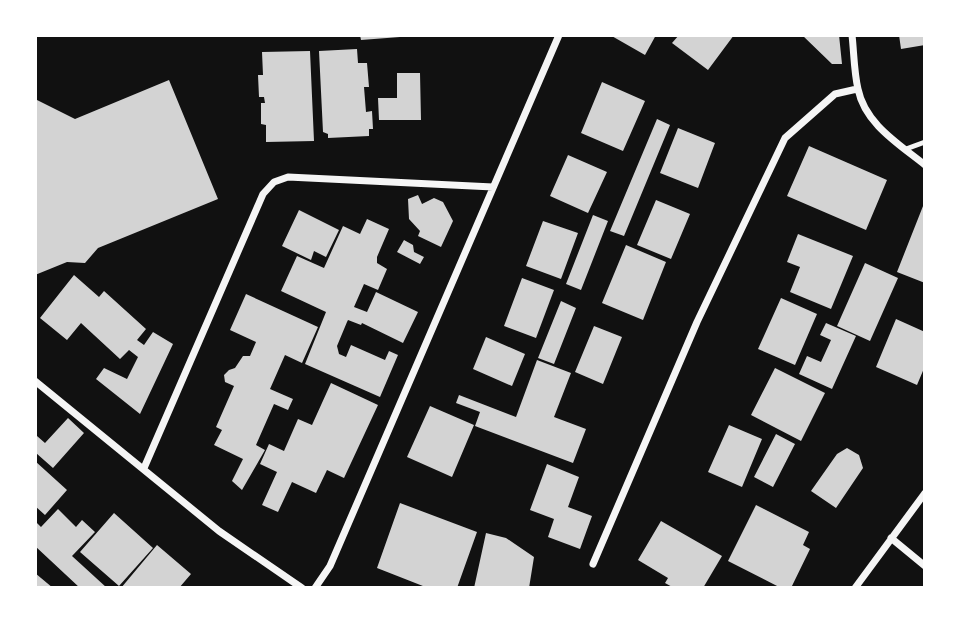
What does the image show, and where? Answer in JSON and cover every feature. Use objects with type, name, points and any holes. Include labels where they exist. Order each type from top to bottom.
[{"type":"street","points":[[315,588],[330,566],[559,35]]},
{"type":"street","points":[[852,35],[857,89],[863,107],[879,127],[925,165]]},
{"type":"street","points":[[593,564],[697,322],[785,138],[835,94],[857,89]]},
{"type":"street","points":[[144,468],[263,194],[274,181],[288,177],[493,187]]},
{"type":"street","points":[[35,381],[219,531],[302,588]]},
{"type":"street","points":[[855,588],[925,493]]},
{"type":"street","points":[[891,538],[925,566]]},
{"type":"lane","points":[[906,149],[925,142]]},
{"type":"building","points":[[360,35],[400,35],[400,37],[361,40]]},
{"type":"building","points":[[610,35],[656,35],[645,55]]},
{"type":"building","points":[[679,35],[734,35],[708,70],[672,43]]},
{"type":"building","points":[[802,35],[839,35],[842,64],[832,64]]},
{"type":"building","points":[[899,35],[925,35],[925,45],[901,49]]},
{"type":"building","points":[[357,49],[358,63],[367,63],[369,87],[364,87],[366,112],[372,111],[373,129],[369,129],[369,136],[328,138],[328,134],[323,132],[319,51]]},
{"type":"building","points":[[310,51],[314,141],[266,142],[266,125],[261,124],[261,103],[265,103],[264,97],[259,97],[258,75],[263,75],[262,52]]},
{"type":"building","points":[[397,73],[420,73],[421,120],[379,120],[378,98],[397,98]]},
{"type":"building","points":[[169,80],[218,199],[98,248],[85,263],[67,262],[35,275],[35,99],[75,119]]},
{"type":"building","points":[[602,82],[645,101],[623,151],[581,133]]},
{"type":"building","points":[[657,119],[670,125],[624,236],[610,231]]},
{"type":"building","points":[[678,128],[715,143],[698,188],[660,173]]},
{"type":"building","points":[[809,146],[887,180],[866,230],[787,196]]},
{"type":"building","points":[[568,155],[607,172],[588,213],[550,196]]},
{"type":"building","points":[[418,195],[422,204],[434,198],[443,202],[453,221],[441,247],[418,236],[420,231],[409,219],[408,199]]},
{"type":"building","points":[[656,200],[690,214],[671,259],[637,245]]},
{"type":"building","points":[[925,201],[925,283],[897,272]]},
{"type":"building","points":[[299,210],[339,230],[326,257],[314,251],[311,260],[282,246]]},
{"type":"building","points":[[593,215],[608,221],[581,290],[566,284]]},
{"type":"building","points":[[367,219],[389,229],[377,257],[377,263],[387,269],[378,290],[364,284],[354,307],[367,312],[376,292],[418,312],[403,343],[362,323],[347,322],[337,346],[339,354],[346,357],[351,345],[385,360],[389,351],[398,355],[380,397],[305,364],[326,312],[281,291],[297,256],[324,268],[343,226],[360,234]]},
{"type":"building","points":[[543,221],[578,233],[561,279],[526,266]]},
{"type":"building","points":[[798,234],[853,256],[831,309],[790,292],[800,267],[787,262]]},
{"type":"building","points":[[404,240],[413,245],[414,252],[424,257],[420,264],[397,252]]},
{"type":"building","points":[[626,245],[666,262],[643,320],[602,303]]},
{"type":"building","points":[[865,263],[898,278],[870,341],[837,326]]},
{"type":"building","points":[[74,275],[99,297],[104,291],[146,329],[137,340],[144,345],[153,332],[173,344],[140,414],[96,379],[104,368],[127,379],[138,357],[129,350],[120,359],[81,323],[67,340],[40,318]]},
{"type":"building","points":[[522,278],[554,290],[536,338],[504,326]]},
{"type":"building","points":[[246,294],[318,327],[302,363],[285,355],[270,389],[293,399],[288,410],[274,404],[256,445],[265,450],[242,490],[232,481],[243,459],[214,445],[222,430],[216,427],[234,386],[225,382],[224,375],[235,368],[243,356],[250,356],[256,342],[230,330]]},
{"type":"building","points":[[781,298],[817,314],[795,365],[758,349]]},
{"type":"building","points":[[561,301],[576,308],[554,364],[538,358]]},
{"type":"building","points":[[896,319],[925,332],[925,366],[917,385],[876,367]]},
{"type":"building","points":[[826,323],[856,336],[832,389],[799,374],[807,356],[821,362],[831,340],[820,335]]},
{"type":"building","points":[[594,326],[622,337],[603,384],[575,372]]},
{"type":"building","points":[[486,337],[525,354],[512,386],[473,369]]},
{"type":"building","points":[[537,360],[571,373],[554,417],[586,429],[573,463],[475,426],[480,412],[456,403],[459,395],[516,417]]},
{"type":"building","points":[[775,368],[825,393],[801,441],[751,415]]},
{"type":"building","points":[[331,383],[378,405],[344,478],[327,470],[316,493],[292,482],[278,512],[262,505],[277,472],[260,464],[269,444],[284,451],[298,419],[312,425]]},
{"type":"building","points":[[430,406],[474,425],[452,477],[407,457]]},
{"type":"building","points":[[68,418],[84,433],[53,468],[35,454],[35,439],[37,436],[45,443]]},
{"type":"building","points":[[729,425],[762,439],[742,487],[708,472]]},
{"type":"building","points":[[776,434],[795,444],[773,487],[754,477]]},
{"type":"building","points":[[847,448],[859,455],[863,468],[836,508],[811,491],[837,454]]},
{"type":"building","points":[[35,461],[67,490],[45,515],[35,506]]},
{"type":"building","points":[[547,464],[579,477],[568,507],[592,516],[580,549],[548,537],[554,519],[530,510]]},
{"type":"building","points":[[400,503],[477,532],[457,588],[428,588],[377,568]]},
{"type":"building","points":[[756,505],[809,532],[803,545],[810,549],[791,588],[781,588],[728,561]]},
{"type":"building","points":[[58,509],[76,527],[82,520],[95,532],[72,556],[107,588],[80,588],[35,546],[35,521],[41,527]]},
{"type":"building","points":[[114,513],[153,548],[119,586],[80,552]]},
{"type":"building","points":[[661,521],[722,556],[703,588],[674,588],[665,583],[668,578],[638,560]]},
{"type":"building","points":[[486,533],[506,538],[534,557],[529,588],[474,588]]},
{"type":"building","points":[[157,545],[191,574],[179,588],[121,588]]},
{"type":"building","points":[[35,573],[53,588],[35,588]]}]
